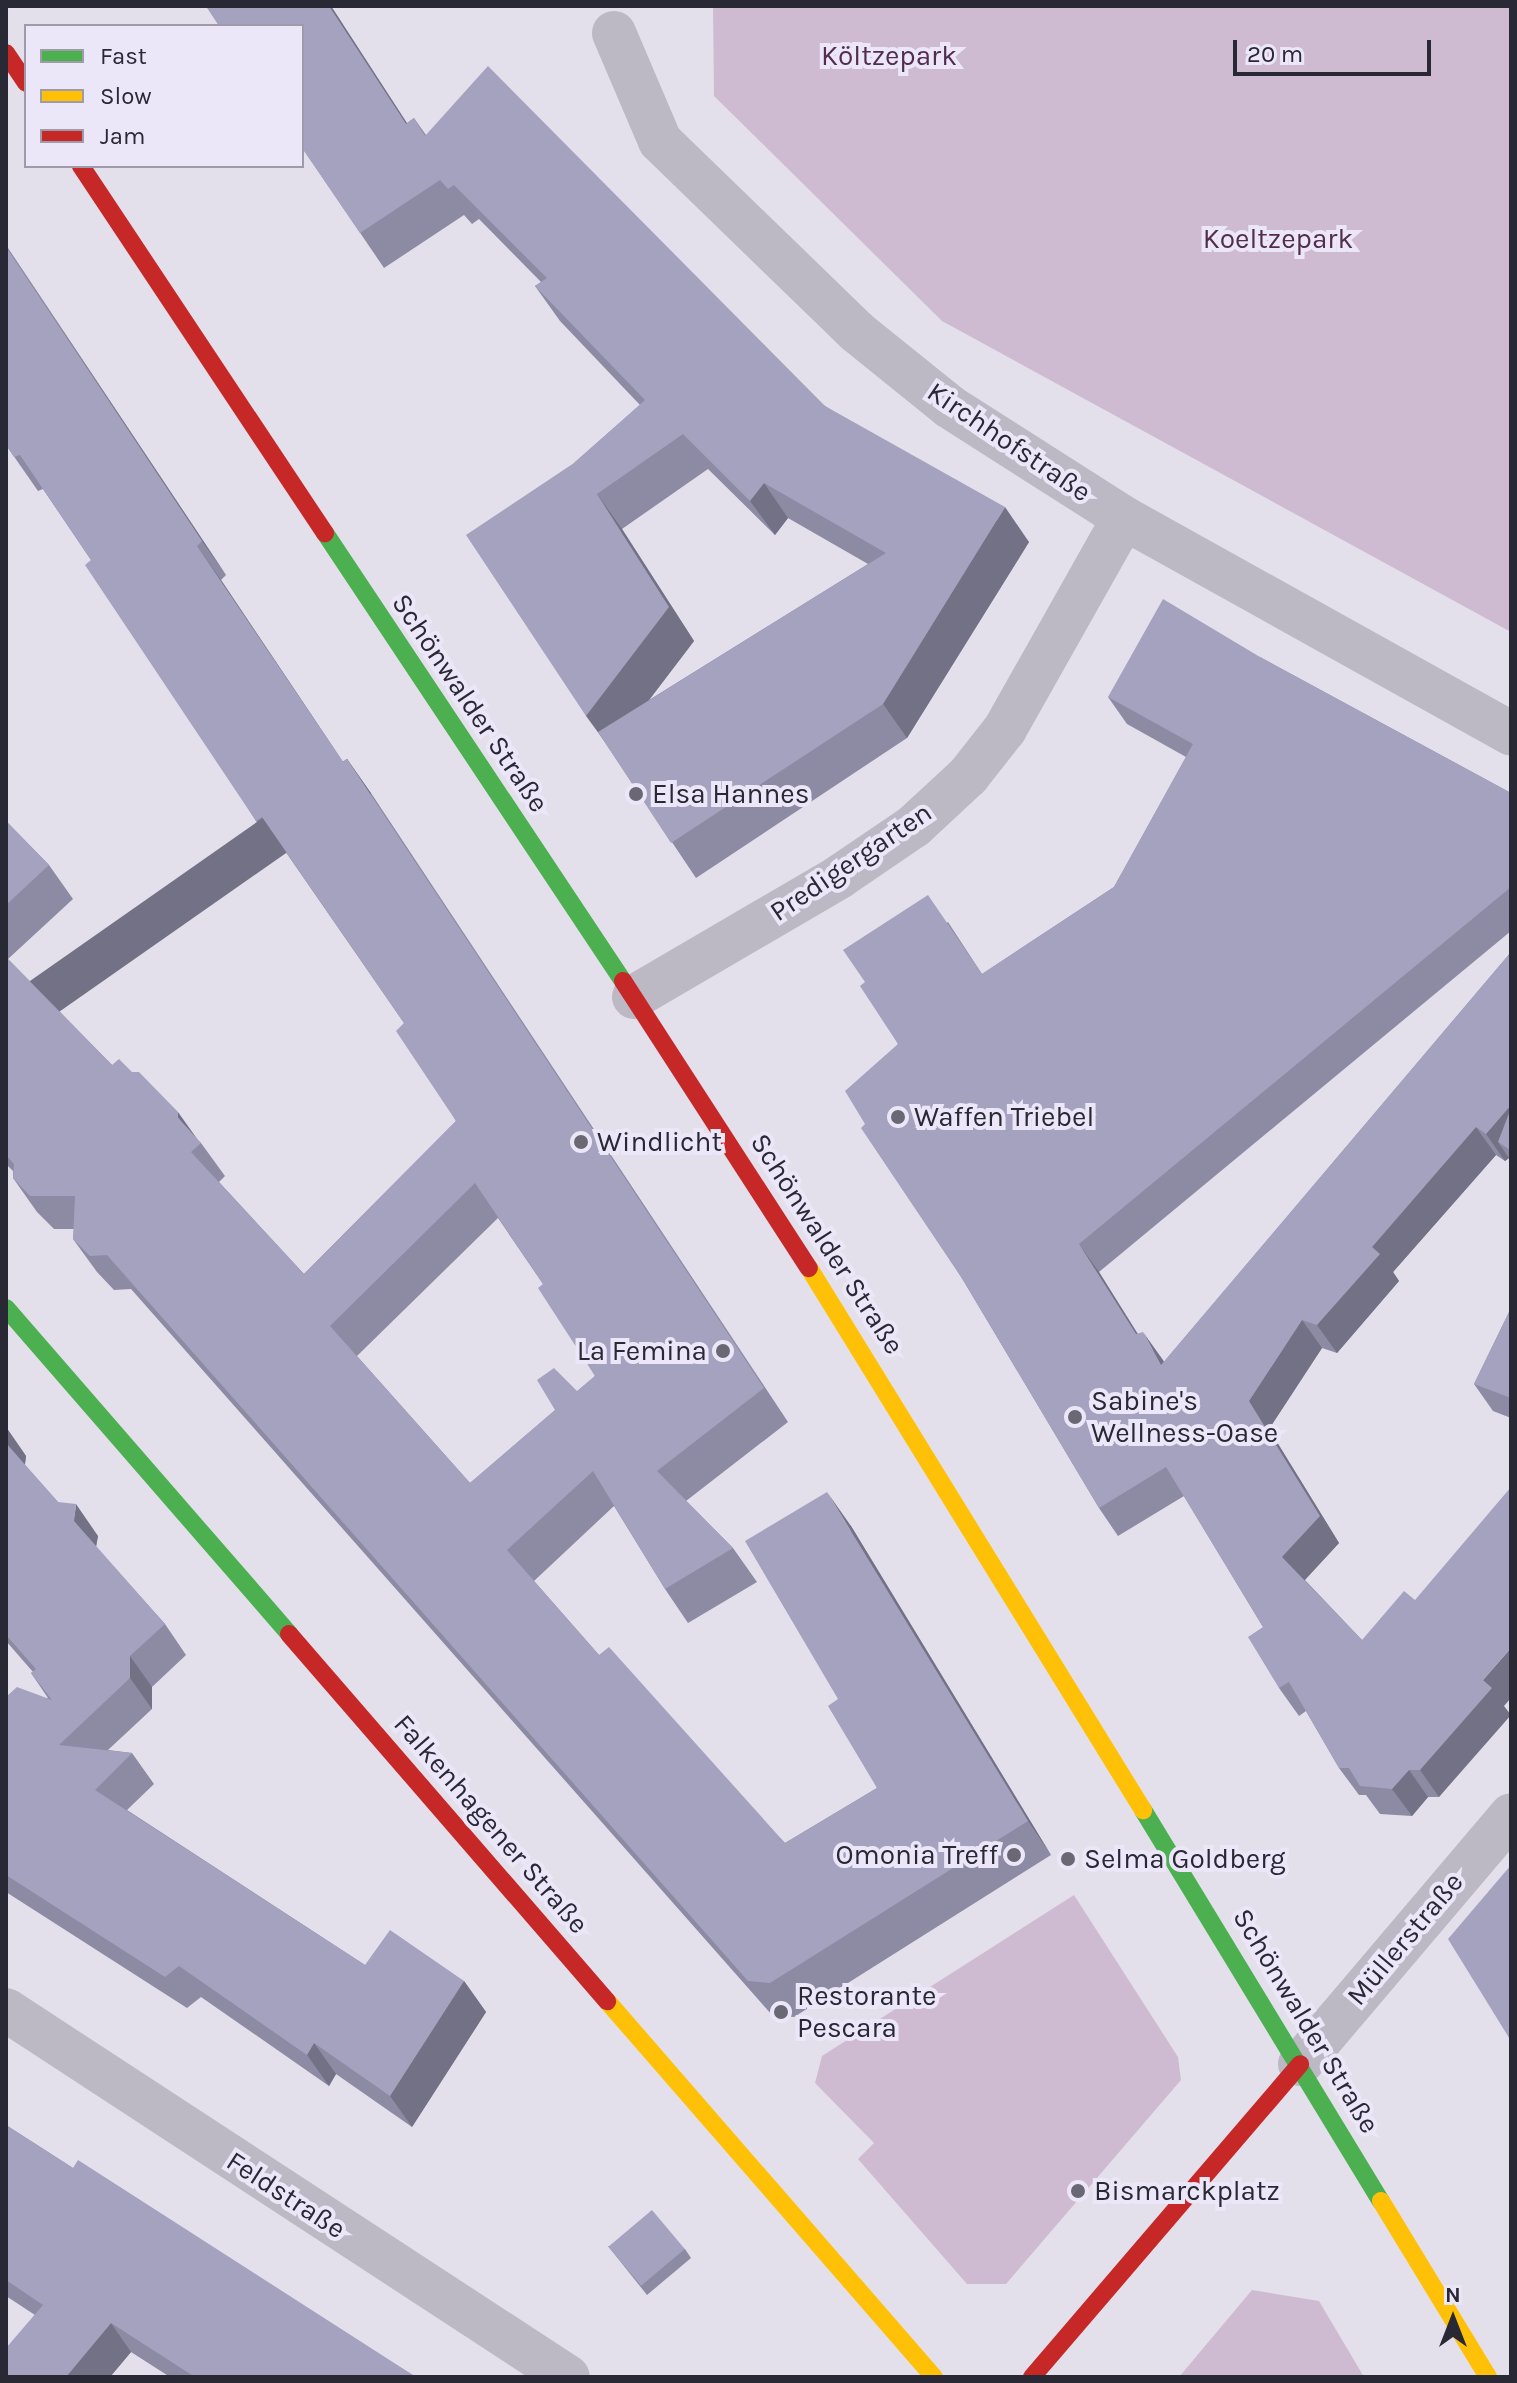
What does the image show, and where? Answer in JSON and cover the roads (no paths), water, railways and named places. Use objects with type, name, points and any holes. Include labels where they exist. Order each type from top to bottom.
[{"type":"street","name":"Kirchhofstraße","points":[[614,33],[660,141],[857,332],[950,407],[1124,518],[1511,733]]},
{"type":"street","points":[[6,53],[24,80]]},
{"type":"street","name":"Schönwalder Straße","points":[[82,168],[634,997],[877,1373],[1488,2377]]},
{"type":"street","name":"Predigergarten","points":[[634,997],[839,877],[914,826],[968,776],[1005,729],[1124,518]]},
{"type":"street","name":"Falkenhagener Straße","points":[[6,1308],[934,2377]]},
{"type":"street","name":"Müllerstraße","points":[[1300,2064],[1511,1815]]},
{"type":"street","name":"Feldstraße","points":[[6,2010],[568,2377]]},
{"type":"street","points":[[1032,2377],[1233,2138],[1300,2064]]},
{"type":"place","name":"Elsa Hannes","points":[[636,794]]},
{"type":"place","name":"Waffen Triebel","points":[[898,1117]]},
{"type":"place","name":"Windlicht","points":[[581,1142]]},
{"type":"place","name":"La Femina","points":[[723,1351]]},
{"type":"place","name":"Sabine's Wellness-Oase","points":[[1075,1417]]},
{"type":"place","name":"Omonia Treff","points":[[1014,1855]]},
{"type":"place","name":"Selma Goldberg","points":[[1068,1859]]},
{"type":"place","name":"Restorante Pescara","points":[[781,2012]]},
{"type":"place","name":"Bismarckplatz","points":[[1078,2191]]},
{"type":"park label","name":"Költzepark","points":[[889,56]]},
{"type":"park label","name":"Koeltzepark","points":[[1278,239]]}]
